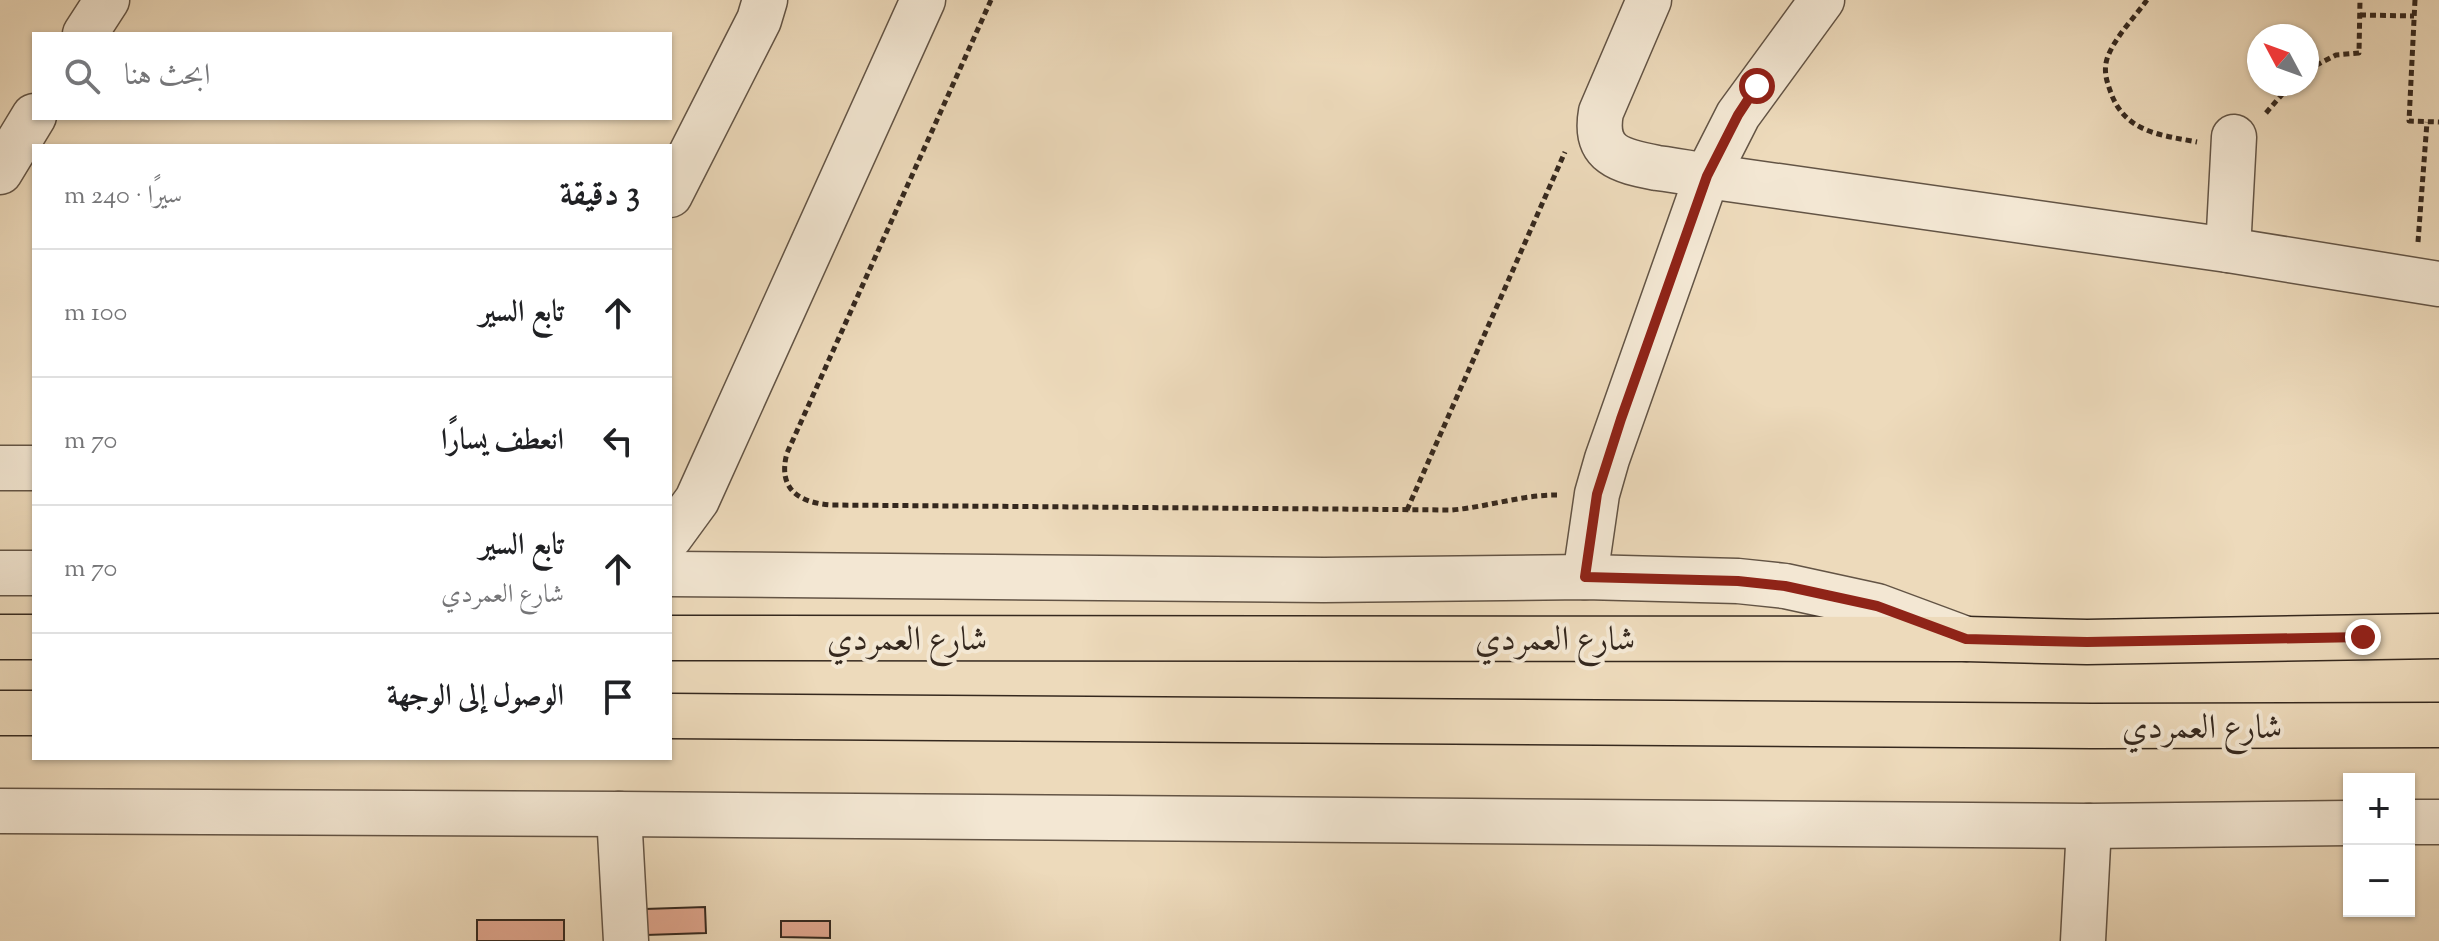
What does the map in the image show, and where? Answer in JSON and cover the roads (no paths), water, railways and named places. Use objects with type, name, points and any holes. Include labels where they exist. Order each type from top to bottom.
[{"type":"main road","name":"شارع العمردي","points":[[672,638],[1966,639],[2087,642],[2439,636]]},
{"type":"main road","points":[[0,637],[32,637]]},
{"type":"main road","points":[[0,713],[32,713]]},
{"type":"main road","name":"شارع العمردي","points":[[672,716],[2092,726],[2439,725]]},
{"type":"street","points":[[86,32],[107,0]]},
{"type":"street","points":[[672,191],[759,20],[765,0]]},
{"type":"street","points":[[672,534],[697,500],[923,0]]},
{"type":"street","points":[[1649,0],[1598,124],[1606,148],[1626,162],[2427,281]]},
{"type":"street","points":[[1585,577],[1597,494],[1707,176],[1744,105],[1822,0]]},
{"type":"street","points":[[0,172],[32,119]]},
{"type":"street","points":[[2216,140],[2228,250]]},
{"type":"street","points":[[0,468],[32,468]]},
{"type":"street","points":[[697,500],[701,522],[711,543],[724,561],[741,576]]},
{"type":"street","points":[[0,573],[32,573]]},
{"type":"street","points":[[672,574],[1324,580],[1585,577],[1738,581],[1785,586],[1877,606],[1966,639]]},
{"type":"street","points":[[0,811],[2089,826],[2343,823]]},
{"type":"street","points":[[619,814],[626,941]]},
{"type":"street","points":[[2415,822],[2439,822]]},
{"type":"street","points":[[2083,941],[2089,826]]}]
